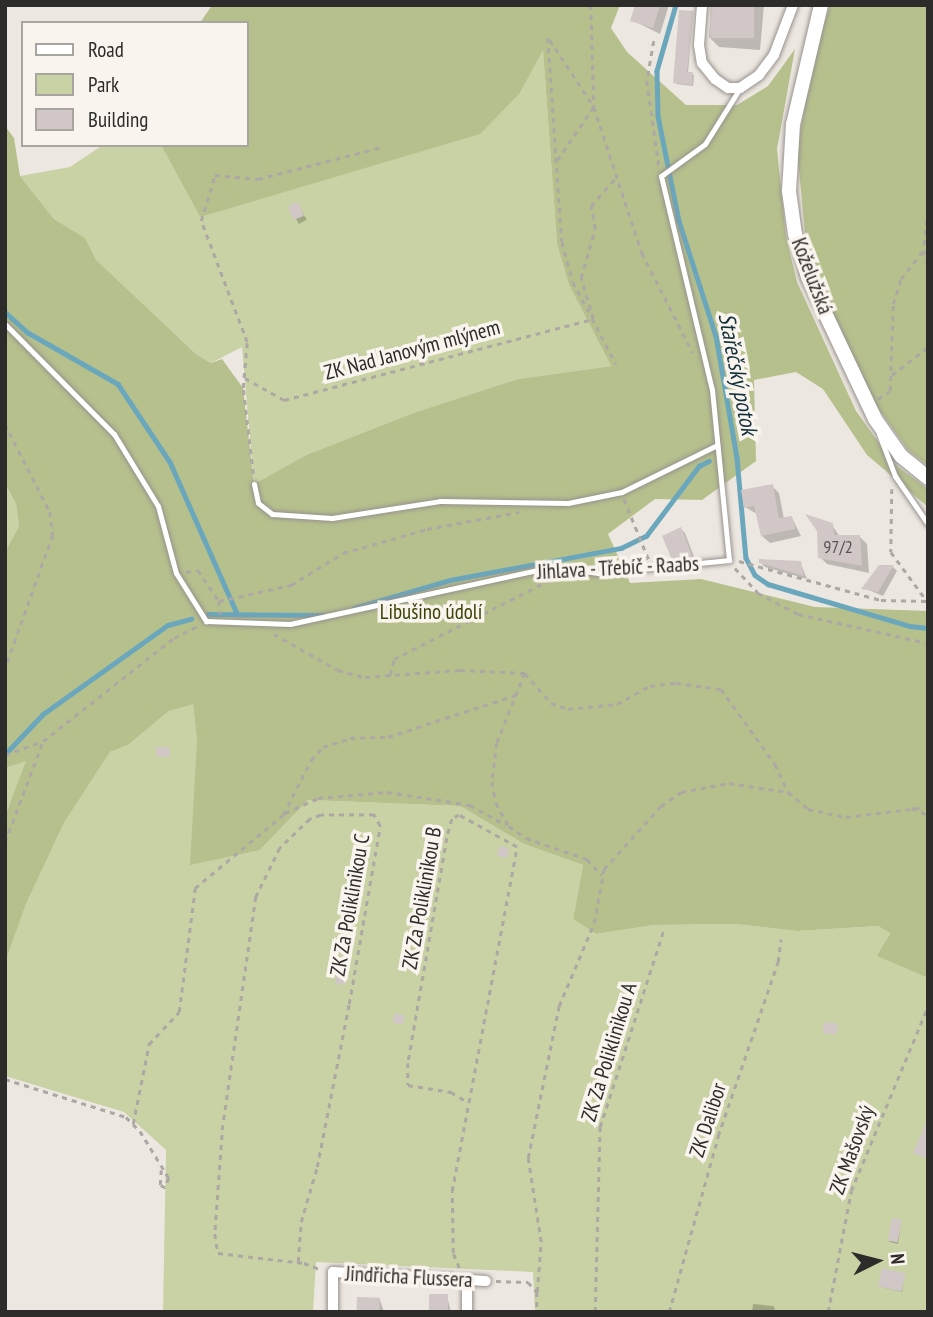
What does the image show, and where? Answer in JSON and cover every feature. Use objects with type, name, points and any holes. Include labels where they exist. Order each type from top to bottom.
[{"type":"main road","name":"Koželužská","points":[[821,5],[793,124],[791,213],[808,276],[868,404],[891,444],[928,478]]},
{"type":"street","points":[[702,5],[702,63],[715,79],[728,88],[740,88],[759,75],[774,55],[793,5]]},
{"type":"street","name":"Jindřicha Flussera","points":[[316,1268],[333,1272],[486,1281]]},
{"type":"street","name":"Jindřicha Flussera","points":[[332,1312],[333,1272]]},
{"type":"street","points":[[467,1280],[467,1312]]},
{"type":"lane","points":[[729,560],[702,338],[676,252],[661,176],[705,144],[740,88]]},
{"type":"lane","points":[[5,324],[114,434],[158,506],[176,573],[206,621]]},
{"type":"lane","points":[[868,404],[890,465],[928,524]]},
{"type":"lane","points":[[254,484],[258,503],[272,514],[332,518],[440,501],[568,503],[622,492],[717,445]]},
{"type":"lane","name":"Jihlava - Třebíč - Raabs","points":[[206,621],[265,625],[335,616],[552,567],[599,573],[729,560]]},
{"type":"path","points":[[557,162],[594,107],[591,5]]},
{"type":"path","points":[[616,365],[573,282],[562,242],[548,38],[594,107],[642,253],[694,356]]},
{"type":"path","points":[[654,41],[647,81],[661,176]]},
{"type":"path","points":[[254,484],[244,378],[247,342],[201,221],[215,175],[258,179],[382,147]]},
{"type":"path","points":[[593,319],[581,278],[595,229],[591,206],[617,176]]},
{"type":"path","points":[[927,220],[924,250],[928,266]]},
{"type":"path","points":[[868,404],[890,391],[893,304],[901,279],[924,250]]},
{"type":"path","name":"ZK Nad Janovým mlýnem","points":[[244,378],[284,400],[593,319]]},
{"type":"path","points":[[892,375],[928,347]]},
{"type":"path","points":[[5,424],[50,512],[53,535],[5,670]]},
{"type":"path","points":[[890,465],[894,512],[891,552],[928,601]]},
{"type":"path","points":[[622,492],[643,553],[656,568]]},
{"type":"path","points":[[219,601],[291,584],[343,553],[427,529],[530,510]]},
{"type":"path","points":[[729,560],[758,562],[881,600],[928,601]]},
{"type":"path","points":[[729,560],[758,593],[797,614],[928,643]]},
{"type":"path","points":[[390,675],[394,659],[570,569]]},
{"type":"path","points":[[176,573],[198,570],[219,601],[221,624]]},
{"type":"path","points":[[5,755],[43,741],[174,638],[206,621]]},
{"type":"path","points":[[265,625],[282,641],[338,670],[365,677],[460,670],[525,673],[551,704],[568,709],[617,704],[649,687],[676,683],[721,689],[775,764],[788,792],[808,809],[846,817],[909,807],[928,807]]},
{"type":"path","points":[[509,826],[496,803],[492,782],[496,743],[525,673]]},
{"type":"path","points":[[283,815],[310,760],[323,747],[350,738],[388,737],[516,695]]},
{"type":"path","points":[[5,842],[43,741]]},
{"type":"path","points":[[537,1312],[541,1242],[528,1158],[559,1006],[594,923],[602,875],[660,806],[681,792],[729,783],[788,792]]},
{"type":"path","points":[[133,1124],[149,1044],[179,1012],[195,888],[283,815],[318,799],[387,792],[470,805],[526,838],[587,859],[602,875]]},
{"type":"path","points":[[909,807],[928,815]]},
{"type":"path","name":"ZK Za Poliklinikou C","points":[[298,1262],[301,1222],[317,1167],[369,892],[380,826],[374,815],[321,815],[310,819],[280,848],[256,897],[223,1125],[216,1246],[218,1253],[298,1262],[316,1268]]},
{"type":"path","name":"ZK Za Poliklinikou B","points":[[466,1101],[451,1092],[408,1085],[408,1063],[447,838],[452,819],[459,815],[517,847],[466,1101],[450,1203],[453,1253],[467,1280]]},
{"type":"path","name":"ZK Za Poliklinikou A","points":[[595,1312],[600,1127],[664,929]]},
{"type":"path","name":"ZK Dalibor","points":[[669,1312],[718,1136],[778,962],[781,940]]},
{"type":"path","name":"ZK Mašovský","points":[[828,1312],[851,1191],[928,1006]]},
{"type":"path","points":[[5,1079],[110,1110],[133,1124],[161,1170]]},
{"type":"path","points":[[486,1281],[528,1282],[537,1292]]},
{"type":"green space","name":"Libušino údolí","points":[[212,5],[620,5],[611,28],[627,52],[686,105],[737,105],[768,86],[795,49],[777,149],[786,236],[797,282],[856,411],[894,464],[928,489],[928,507],[867,455],[823,389],[796,372],[754,380],[756,461],[702,500],[655,499],[608,534],[630,583],[701,579],[815,607],[928,611],[928,978],[877,956],[890,933],[878,926],[797,931],[735,924],[654,925],[596,934],[573,919],[583,865],[524,844],[460,806],[308,800],[260,850],[190,865],[197,742],[193,704],[169,711],[128,745],[110,752],[64,823],[26,904],[5,963],[5,816],[26,761],[5,768],[5,552],[19,526],[16,504],[5,484],[5,126],[14,138],[20,176],[54,219],[85,238],[96,260],[196,354],[211,363],[222,359],[243,388],[254,484],[306,455],[416,412],[518,379],[611,366],[569,285],[557,244],[543,50],[520,93],[480,134],[200,217],[162,147],[248,147],[248,21],[201,21]]},
{"type":"green space","points":[[830,5],[928,5],[928,466],[908,450],[873,401],[816,276],[805,232],[797,150],[814,54]]},
{"type":"green space","points":[[543,49],[557,244],[569,285],[611,366],[518,379],[416,412],[306,455],[254,484],[242,347],[211,363],[196,354],[95,260],[84,238],[54,219],[20,176],[70,167],[100,147],[162,147],[200,217],[520,93]]},
{"type":"green space","points":[[5,485],[16,504],[19,526],[5,552]]},
{"type":"green space","points":[[193,703],[197,742],[260,850],[308,800],[460,806],[524,844],[583,865],[573,919],[596,934],[654,925],[735,924],[797,931],[878,926],[890,932],[878,956],[928,978],[928,1312],[535,1312],[533,1272],[316,1262],[313,1312],[163,1312],[166,1150],[124,1112],[5,1076],[5,963],[26,904],[64,823],[110,752],[128,745],[169,711]]},
{"type":"green space","points":[[27,760],[5,816],[5,768]]},
{"type":"building","points":[[635,5],[660,5],[653,28],[630,21]]},
{"type":"building","points":[[710,5],[754,5],[754,38],[710,38]]},
{"type":"building","points":[[679,10],[694,11],[687,72],[693,72],[692,85],[673,83]]},
{"type":"building","points":[[298,202],[304,216],[294,220],[288,206]]},
{"type":"building","points":[[773,484],[779,518],[792,516],[795,529],[761,536],[754,506],[744,508],[741,490]]},
{"type":"building","points":[[805,514],[833,523],[834,535],[860,535],[862,566],[818,558],[817,531]]},
{"type":"building","points":[[681,527],[693,558],[672,560],[662,536]]},
{"type":"building","points":[[759,559],[801,561],[804,576],[759,563]]},
{"type":"building","points":[[879,565],[894,565],[878,592],[861,589]]},
{"type":"building","points":[[156,747],[169,747],[170,757],[157,757]]},
{"type":"building","points":[[500,846],[510,849],[507,858],[497,856]]},
{"type":"building","points":[[336,973],[346,975],[345,985],[335,983]]},
{"type":"building","points":[[394,1014],[404,1015],[403,1024],[393,1023]]},
{"type":"building","points":[[824,1022],[838,1024],[836,1035],[822,1033]]},
{"type":"building","points":[[928,1118],[928,1159],[913,1153]]},
{"type":"building","points":[[892,1218],[902,1220],[897,1242],[888,1241]]},
{"type":"building","points":[[882,1268],[905,1273],[902,1292],[878,1287]]},
{"type":"building","points":[[429,1294],[448,1294],[448,1312],[429,1312]]},
{"type":"building","points":[[357,1297],[380,1298],[379,1312],[356,1312]]},
{"type":"waterway","name":"Stařečský potok","points":[[676,5],[657,71],[658,116],[679,221],[716,336],[737,458],[746,558],[755,575],[768,584],[910,626],[928,628]]},
{"type":"waterway","points":[[5,312],[27,332],[118,384],[170,462],[237,613]]},
{"type":"waterway","points":[[354,608],[450,580],[621,548],[646,536],[699,466],[709,461]]},
{"type":"waterway","points":[[208,614],[322,615]]},
{"type":"waterway","points":[[5,754],[43,714],[168,625],[191,619]]}]
